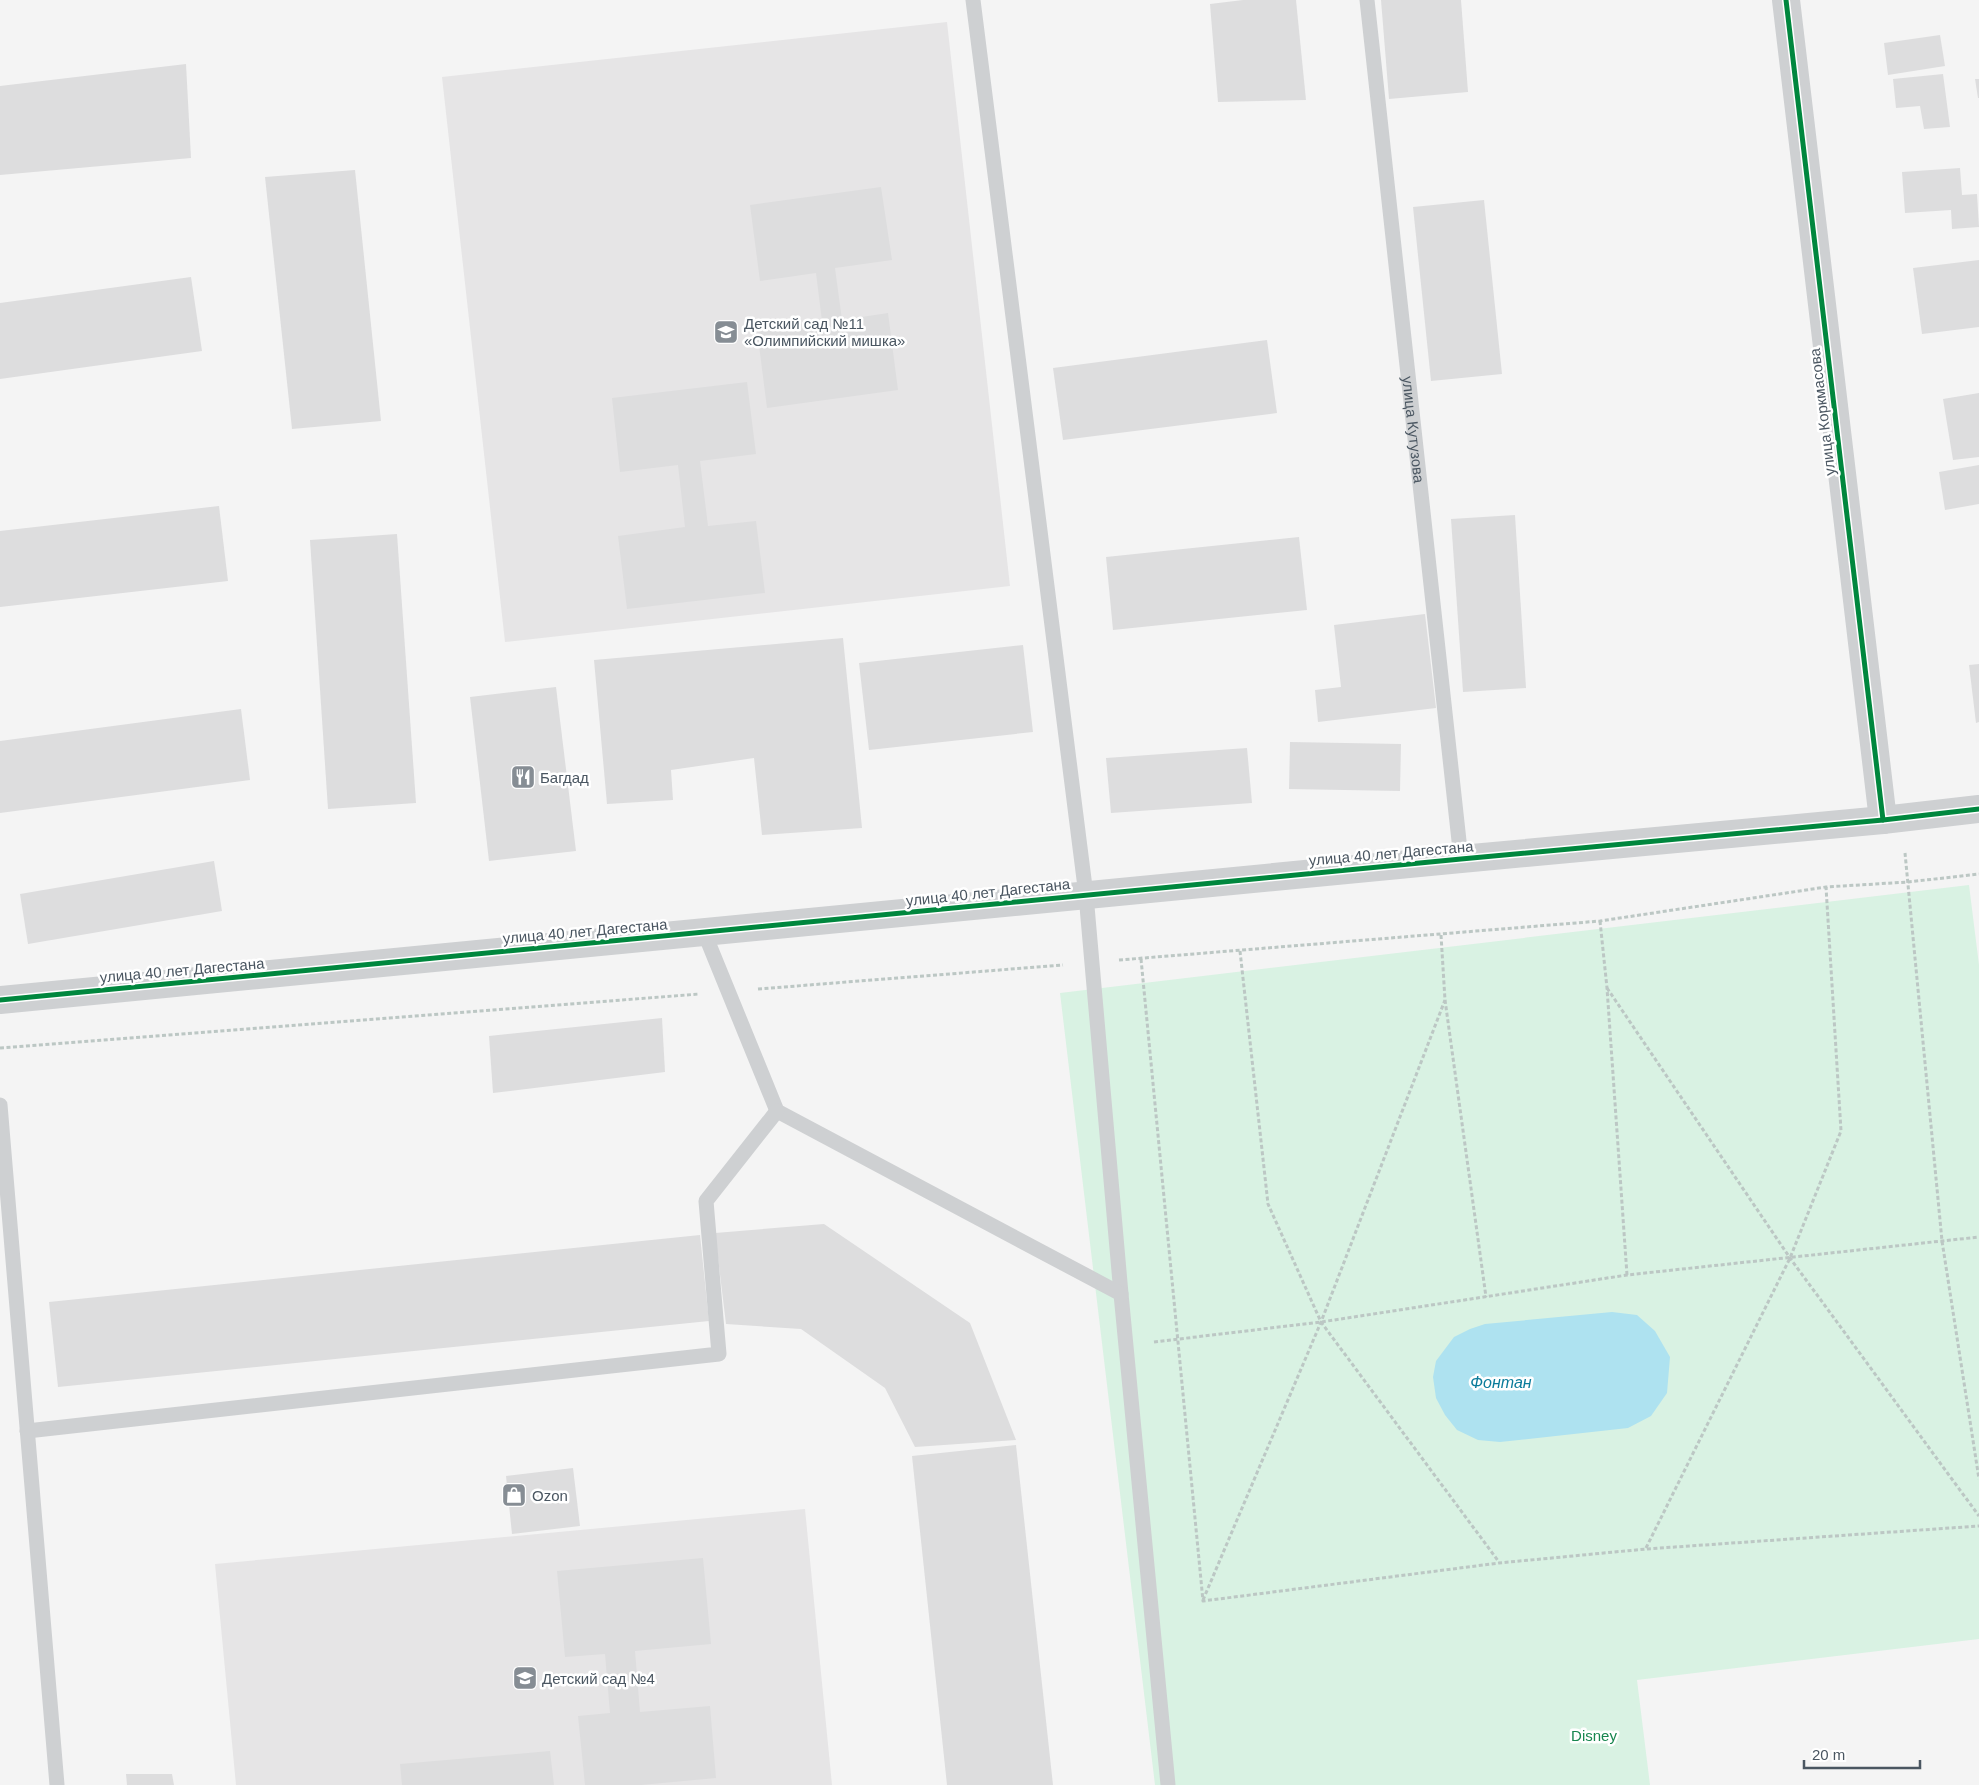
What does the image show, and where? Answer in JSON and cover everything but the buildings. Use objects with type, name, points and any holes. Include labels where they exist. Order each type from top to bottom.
[{"type":"street","name":"улица Коркмасова","points":[[1786,0],[1883,820]]},
{"type":"street","name":"улица 40 лет Дагестана","points":[[0,1000],[1883,820],[1979,809]]},
{"type":"lane","points":[[974,0],[1086,895],[1121,1294],[1168,1785]]},
{"type":"lane","name":"улица Кутузова","points":[[1367,0],[1461,859]]},
{"type":"lane","points":[[704,932],[777,1111],[1121,1294]]},
{"type":"lane","points":[[0,1106],[57,1785]]},
{"type":"lane","points":[[27,1431],[718,1354],[706,1201],[777,1111]]},
{"type":"path","points":[[0,1048],[1441,935],[1600,921],[1826,888],[1979,874]]},
{"type":"path","points":[[1908,882],[1942,1241],[1979,1479]]},
{"type":"path","points":[[1646,1549],[1790,1258],[1841,1131],[1826,888]]},
{"type":"path","points":[[1600,921],[1607,988],[1627,1275]]},
{"type":"path","points":[[1441,935],[1445,1000],[1486,1297]]},
{"type":"path","points":[[1240,951],[1268,1204],[1321,1322],[1499,1563]]},
{"type":"path","points":[[1141,959],[1203,1601]]},
{"type":"path","points":[[1607,988],[1790,1258],[1979,1516]]},
{"type":"path","points":[[1203,1601],[1321,1322],[1445,1000]]},
{"type":"path","points":[[1127,1345],[1321,1322],[1627,1275],[1979,1237]]},
{"type":"path","points":[[1203,1601],[1499,1563],[1646,1549],[1979,1526]]},
{"type":"shaded area","name":"Детский сад №11 «Олимпийский мишка»","points":[[947,22],[1010,586],[505,642],[442,77]]},
{"type":"shaded area","name":"Детский сад №4","points":[[805,1509],[832,1785],[236,1785],[215,1564]]},
{"type":"green space","name":"Disney","points":[[1969,885],[1979,965],[1979,1639],[1637,1680],[1650,1785],[1155,1785],[1060,993]]},
{"type":"water","name":"Фонтан","points":[[1612,1312],[1637,1315],[1655,1331],[1670,1357],[1667,1393],[1651,1416],[1628,1428],[1500,1442],[1478,1440],[1457,1430],[1445,1415],[1436,1398],[1433,1377],[1436,1361],[1454,1337],[1485,1324]]},
{"type":"cycle path","points":[[1786,0],[1883,820]]},
{"type":"cycle path","points":[[0,1000],[1883,820],[1979,809]]},
{"type":"place","name":"Детский сад №11 «Олимпийский мишка»","points":[[726,332]]},
{"type":"place","name":"Багдад","points":[[523,777]]},
{"type":"place","name":"Ozon","points":[[514,1495]]},
{"type":"place","name":"Детский сад №4","points":[[525,1678]]}]
